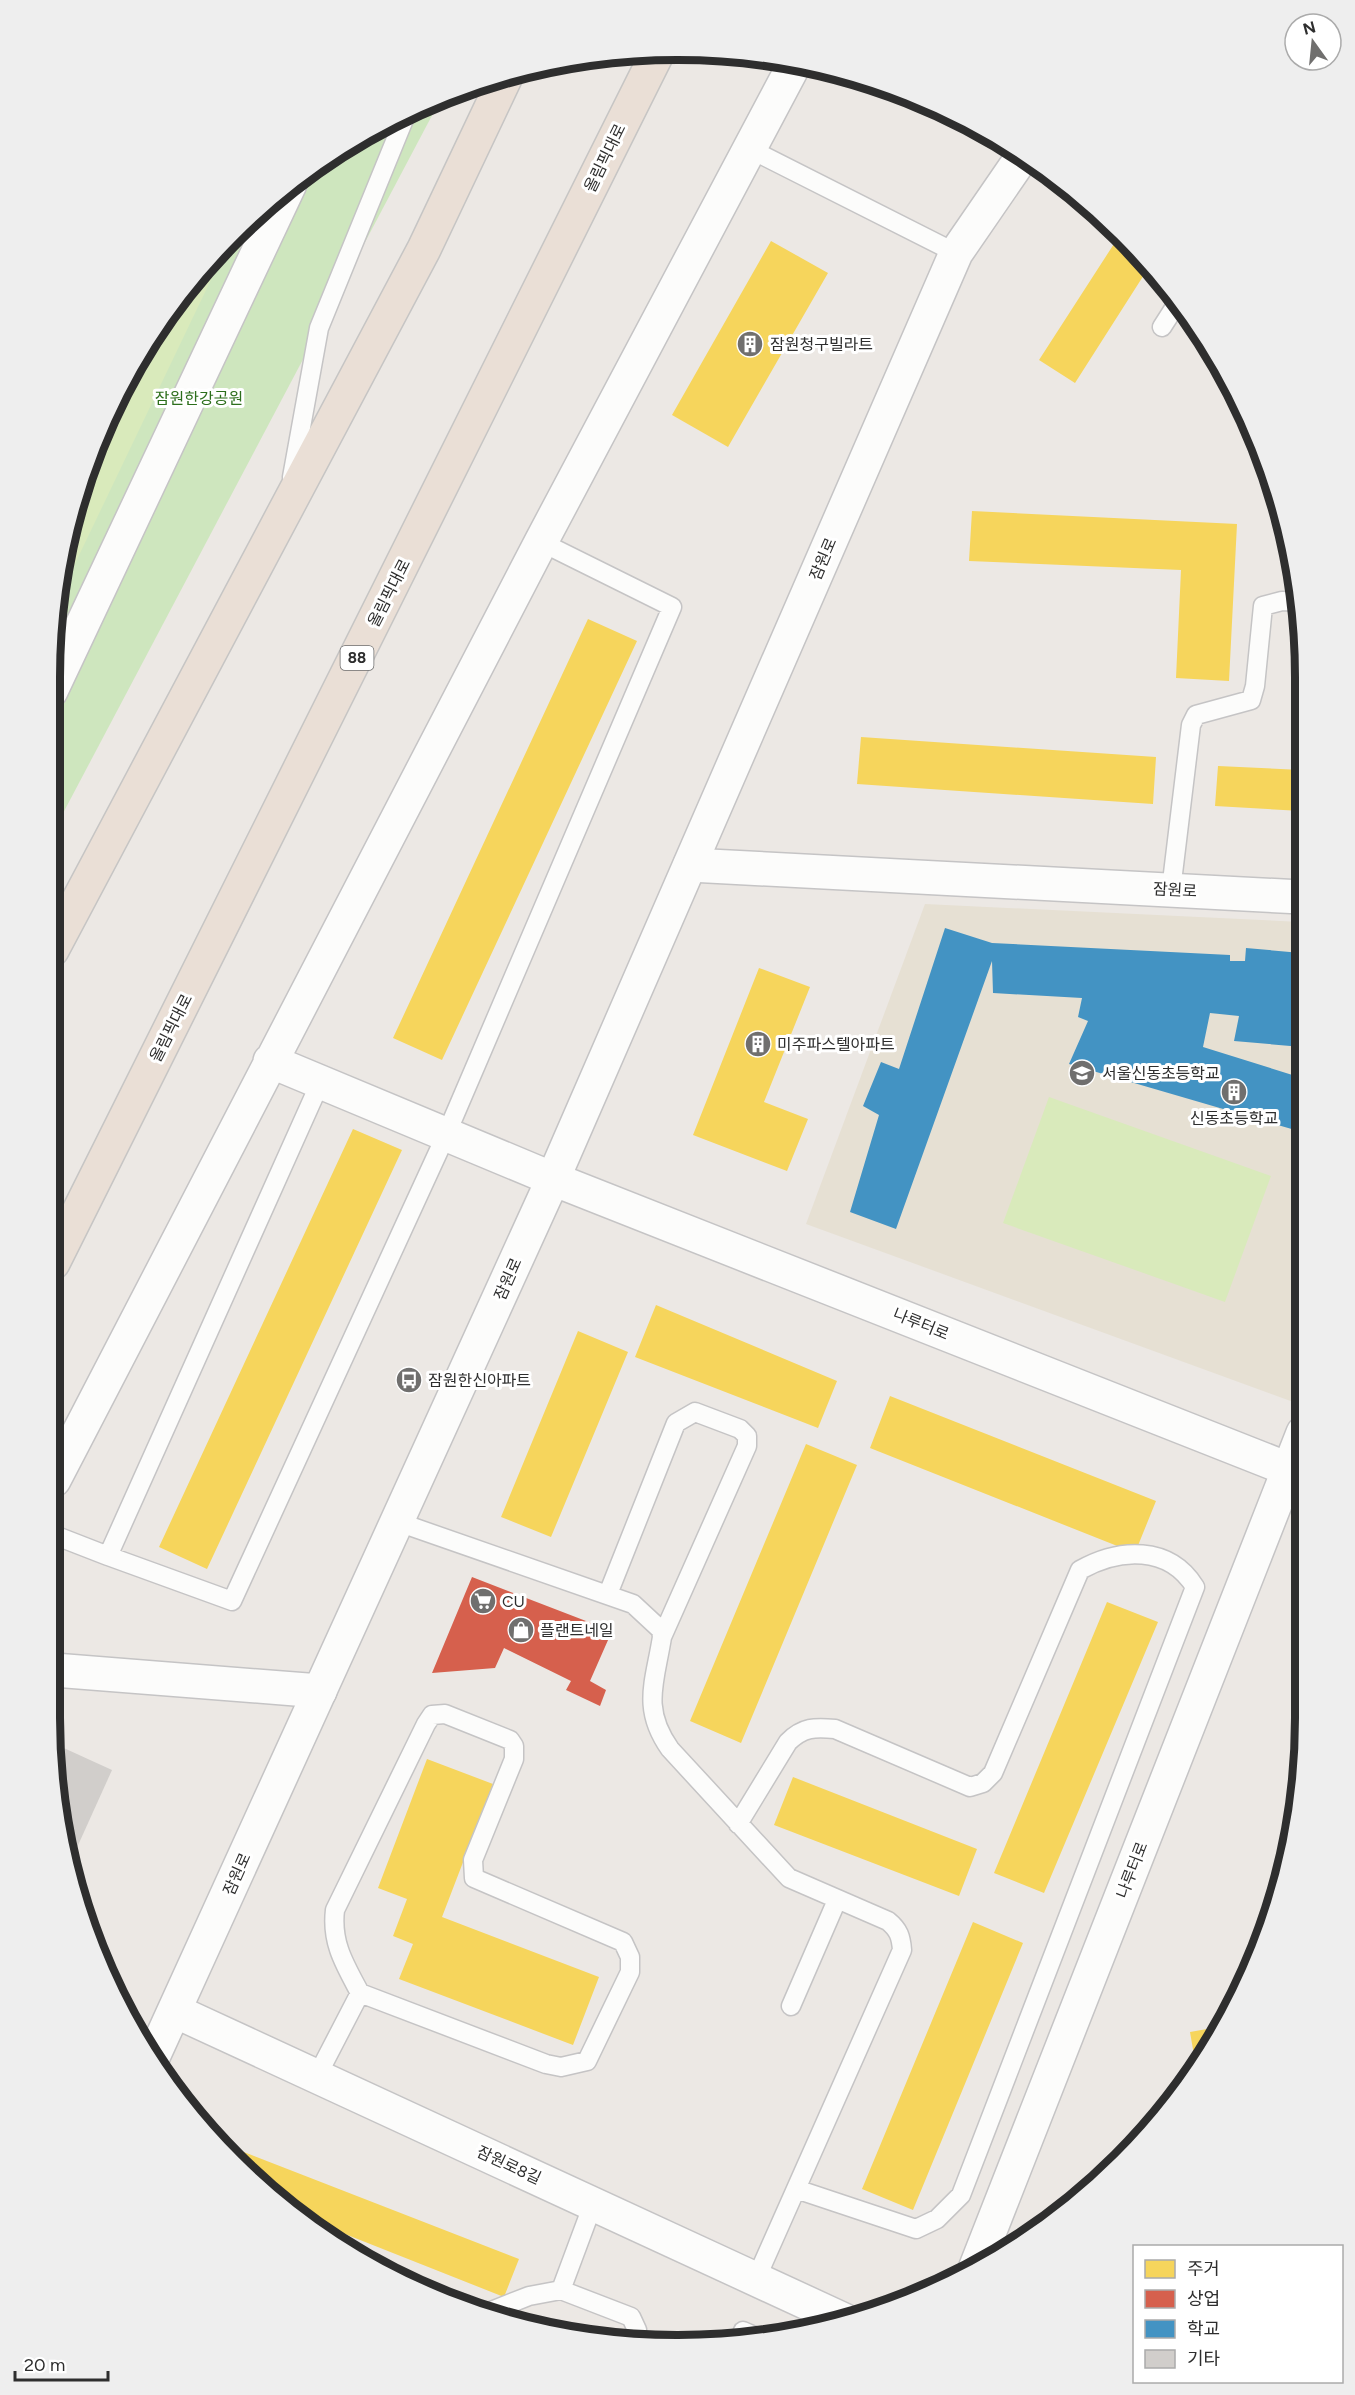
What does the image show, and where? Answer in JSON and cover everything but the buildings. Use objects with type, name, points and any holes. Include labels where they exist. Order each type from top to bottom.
[{"type":"highway","name":"올림픽대로","points":[[60,1249],[654,61]]},
{"type":"highway","points":[[60,935],[424,249],[501,86]]},
{"type":"street","points":[[60,1468],[541,542],[791,71]]},
{"type":"street","name":"잠원로","points":[[157,2049],[554,1179],[956,253],[1018,162]]},
{"type":"street","points":[[60,673],[280,205]]},
{"type":"street","name":"잠원로","points":[[690,865],[1295,897]]},
{"type":"street","name":"나루터로","points":[[270,1061],[554,1179],[1295,1472]]},
{"type":"street","name":"나루터로","points":[[981,2255],[1295,1474]]},
{"type":"street","points":[[60,1670],[320,1691]]},
{"type":"street","name":"잠원로8길","points":[[174,2011],[833,2315]]},
{"type":"lane","points":[[287,507],[319,328],[400,126]]},
{"type":"lane","points":[[748,148],[956,253]]},
{"type":"lane","points":[[1162,327],[1173,310]]},
{"type":"lane","points":[[60,1537],[232,1601],[446,1135],[672,607],[541,542]]},
{"type":"lane","points":[[1171,890],[1191,725],[1196,715],[1251,700],[1255,686],[1263,606],[1271,602],[1290,602]]},
{"type":"lane","points":[[108,1556],[320,1083]]},
{"type":"lane","points":[[608,1594],[676,1423],[695,1412],[740,1429],[747,1436],[747,1446],[662,1637],[650,1700],[657,1731],[670,1749],[789,1878],[896,1928],[901,1939],[902,1950],[756,2279]]},
{"type":"lane","points":[[398,1521],[633,1604],[661,1629],[662,1637]]},
{"type":"lane","points":[[738,1824],[788,1742],[798,1732],[814,1727],[835,1729],[970,1786],[982,1783],[993,1773],[1080,1570],[1116,1554],[1141,1554],[1174,1564],[1190,1577],[1196,1587],[961,2195],[937,2219],[916,2229],[796,2188]]},
{"type":"lane","points":[[445,1714],[510,1740],[514,1746],[514,1759],[473,1860],[474,1878],[623,1942],[627,1948],[630,1972],[587,2061],[561,2067],[546,2064],[360,1994],[335,1945],[333,1928],[335,1910],[426,1724],[432,1715],[445,1714]]},
{"type":"lane","points":[[791,2006],[837,1900]]},
{"type":"lane","points":[[317,2076],[360,1994]]},
{"type":"lane","points":[[561,2290],[593,2204]]},
{"type":"lane","points":[[498,2308],[528,2296],[561,2290],[631,2317],[637,2330],[635,2334]]},
{"type":"shaded area","name":"서울신동초등학교","points":[[925,904],[1295,922],[1295,1403],[806,1224]]},
{"type":"green space","name":"잠원한강공원","points":[[435,110],[60,819],[60,678],[65,597],[81,518],[107,441],[124,404],[164,334],[188,302],[213,270],[270,213],[334,164],[404,124]]},
{"type":"green space","points":[[218,265],[72,570],[70,571],[81,518],[93,479],[124,404],[164,334]]},
{"type":"green space","points":[[1049,1097],[1271,1176],[1225,1302],[1003,1223]]},
{"type":"place","name":"잠원청구빌라트","points":[[750,344]]},
{"type":"place","name":"미주파스텔아파트","points":[[758,1044]]},
{"type":"place","name":"서울신동초등학교","points":[[1082,1073]]},
{"type":"place","name":"신동초등학교","points":[[1234,1092]]},
{"type":"place","name":"잠원한신아파트","points":[[409,1380]]},
{"type":"place","name":"CU","points":[[483,1601]]},
{"type":"place","name":"플랜트네일","points":[[521,1630]]}]
